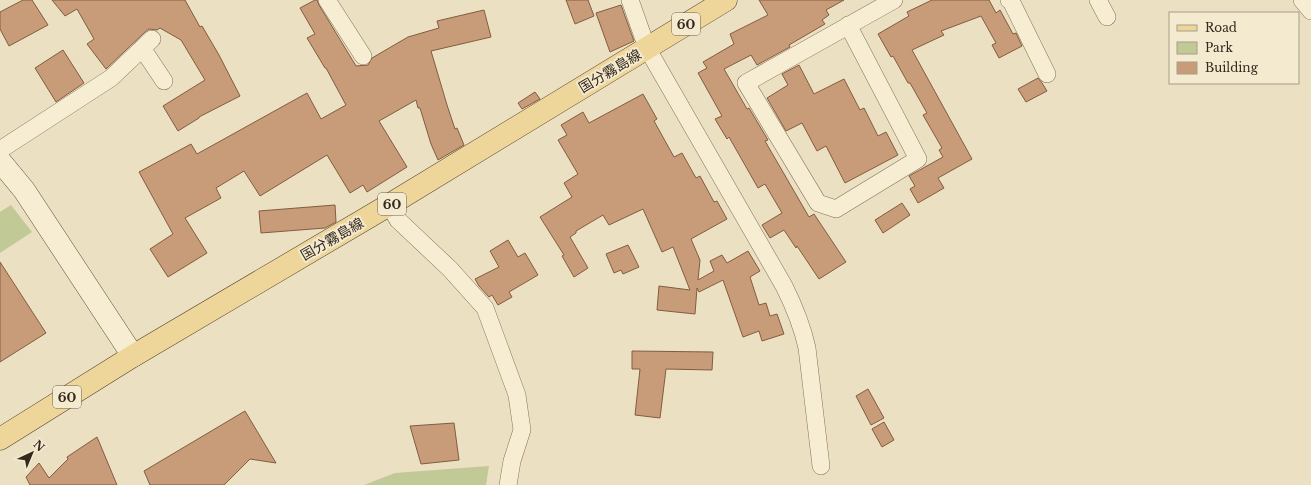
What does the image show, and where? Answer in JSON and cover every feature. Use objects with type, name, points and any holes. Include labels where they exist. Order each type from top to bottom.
[{"type":"main road","name":"国分霧島線","points":[[0,439],[133,356],[389,206],[726,0]]},
{"type":"street","points":[[327,0],[363,56]]},
{"type":"street","points":[[630,0],[647,48],[796,309],[807,348],[821,466]]},
{"type":"street","points":[[848,25],[918,158],[836,209],[818,203],[746,83],[848,25],[894,0]]},
{"type":"street","points":[[1009,0],[1011,1],[1047,74]]},
{"type":"street","points":[[1098,0],[1108,17]]},
{"type":"street","points":[[1302,0],[1311,11]]},
{"type":"street","points":[[0,150],[111,78],[147,44],[164,81]]},
{"type":"street","points":[[0,160],[24,190],[133,356]]},
{"type":"street","points":[[389,206],[398,220],[450,269],[486,308],[517,395],[522,430],[512,462],[508,485]]},
{"type":"green space","points":[[11,205],[32,232],[0,253],[0,212]]},
{"type":"green space","points":[[489,466],[486,485],[364,485],[395,473]]},
{"type":"building","points":[[23,0],[32,0],[48,25],[9,46],[0,29],[0,12]]},
{"type":"building","points":[[52,0],[185,0],[200,27],[202,26],[219,55],[240,96],[199,117],[178,131],[163,106],[205,80],[181,40],[160,28],[157,30],[149,29],[106,69],[87,44],[94,39],[77,9],[65,16]]},
{"type":"building","points":[[317,0],[356,66],[368,65],[372,58],[408,37],[439,28],[437,21],[484,10],[491,37],[431,51],[455,129],[457,128],[464,145],[438,160],[416,100],[379,121],[407,167],[367,192],[363,185],[350,193],[327,155],[260,196],[244,171],[216,188],[221,198],[185,218],[207,253],[168,277],[150,249],[173,234],[139,172],[191,144],[197,154],[307,93],[321,119],[346,105],[326,68],[307,38],[315,34],[300,8]]},
{"type":"building","points":[[566,0],[588,0],[594,16],[575,24]]},
{"type":"building","points":[[759,0],[844,0],[826,10],[829,15],[822,20],[825,24],[789,45],[790,47],[757,65],[751,55],[724,69],[747,109],[749,108],[768,140],[765,141],[809,217],[814,214],[846,262],[819,279],[797,246],[796,248],[784,230],[770,238],[762,225],[782,213],[765,184],[758,188],[729,137],[727,139],[715,119],[722,116],[698,73],[707,68],[703,62],[734,44],[730,34],[768,15]]},
{"type":"building","points":[[932,0],[989,0],[996,13],[1000,10],[1013,34],[1016,33],[1022,46],[999,58],[992,45],[996,43],[981,16],[941,31],[944,35],[912,50],[972,159],[938,178],[944,188],[918,203],[910,189],[915,186],[909,176],[943,157],[939,150],[942,148],[923,115],[927,113],[910,83],[908,83],[893,56],[891,57],[878,34],[909,16],[907,12]]},
{"type":"building","points":[[621,5],[634,41],[610,52],[596,13]]},
{"type":"building","points":[[63,50],[84,83],[56,102],[35,68]]},
{"type":"building","points":[[799,65],[814,94],[844,79],[860,110],[864,108],[878,136],[886,132],[898,155],[845,183],[826,146],[817,151],[802,123],[786,131],[767,98],[788,85],[782,74]]},
{"type":"building","points":[[1038,78],[1047,91],[1026,102],[1018,89]]},
{"type":"building","points":[[535,92],[540,99],[522,109],[518,103]]},
{"type":"building","points":[[643,94],[657,119],[654,121],[674,157],[682,153],[696,178],[700,176],[714,202],[717,201],[727,219],[691,239],[700,260],[698,280],[714,271],[710,261],[722,255],[727,263],[748,251],[760,271],[750,277],[759,305],[766,303],[770,316],[777,314],[784,334],[762,341],[759,331],[743,337],[723,280],[699,292],[697,288],[695,314],[657,310],[659,286],[690,290],[673,247],[662,252],[643,209],[609,225],[603,215],[576,231],[576,233],[570,237],[588,268],[574,277],[562,256],[564,255],[540,217],[572,197],[564,183],[578,174],[558,140],[567,135],[561,125],[583,112],[589,123]]},
{"type":"building","points":[[902,203],[910,215],[883,233],[875,220]]},
{"type":"building","points":[[335,205],[336,222],[325,228],[261,233],[259,211]]},
{"type":"building","points":[[508,240],[518,257],[525,253],[538,275],[509,292],[512,297],[498,305],[492,295],[489,297],[475,279],[499,267],[490,251]]},
{"type":"building","points":[[628,245],[639,267],[623,274],[621,270],[614,273],[606,254]]},
{"type":"building","points":[[0,262],[46,333],[0,362]]},
{"type":"building","points":[[632,351],[713,352],[712,370],[666,369],[660,418],[635,415],[640,369],[632,369]]},
{"type":"building","points":[[868,389],[884,418],[871,425],[856,396]]},
{"type":"building","points":[[245,411],[276,463],[250,459],[224,485],[150,485],[144,471]]},
{"type":"building","points":[[884,422],[894,440],[882,447],[872,429]]},
{"type":"building","points":[[454,423],[459,460],[421,464],[410,426]]},
{"type":"building","points":[[97,437],[117,485],[30,485],[26,477],[39,463],[49,478],[68,459],[67,457]]}]
